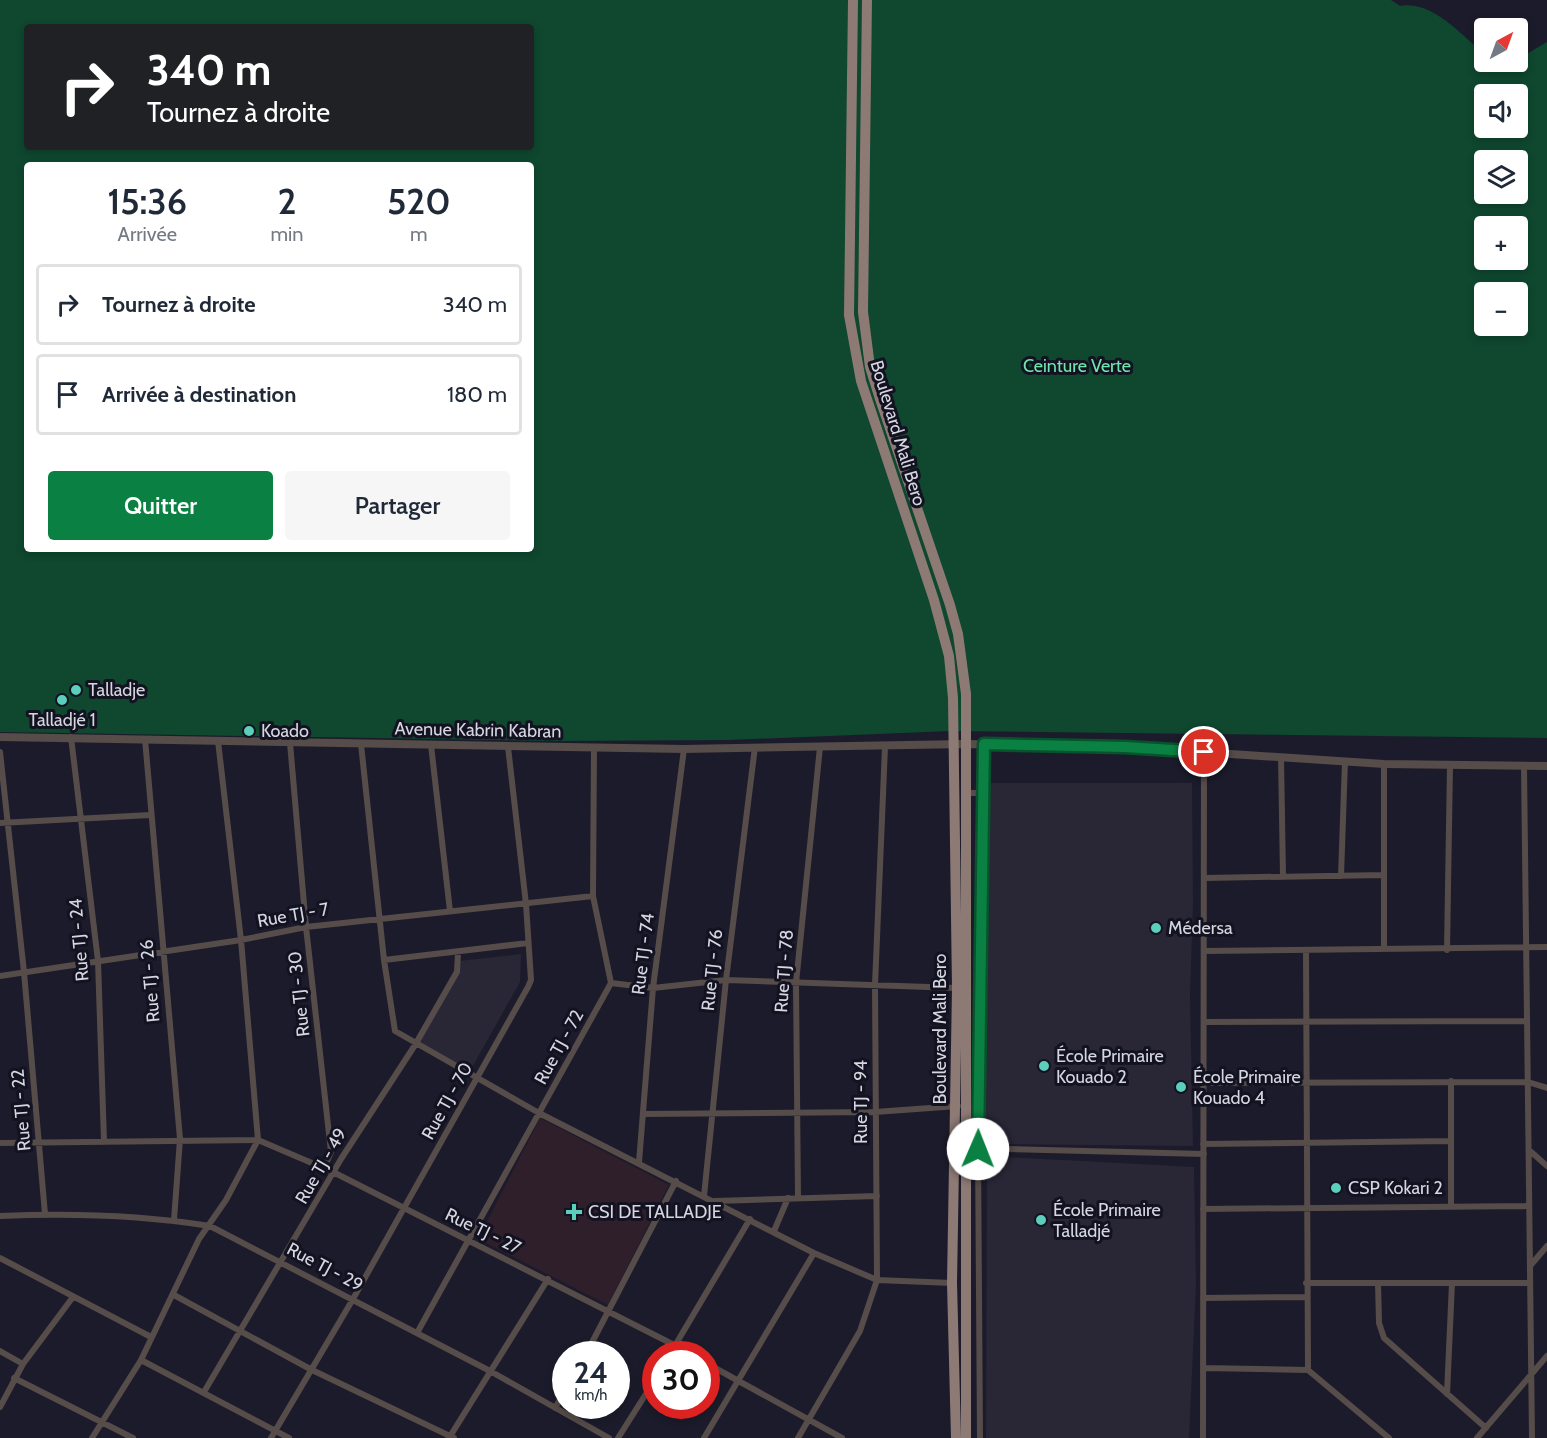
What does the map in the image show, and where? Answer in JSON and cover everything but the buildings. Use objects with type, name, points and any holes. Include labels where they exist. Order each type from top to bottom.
[{"type":"main road","name":"Boulevard Mali Bero","points":[[853,0],[849,315],[861,381],[922,561],[949,656],[960,726],[966,744],[962,1106],[952,1283],[956,1438]]},
{"type":"main road","name":"Boulevard Mali Bero","points":[[867,0],[861,285],[870,366],[958,634],[966,694],[955,744],[957,988],[962,1106],[973,1148],[964,1285],[966,1438]]},
{"type":"street","name":"Avenue Kabrin Kabran","points":[[0,737],[684,749],[984,744],[1125,747],[1384,764],[1547,766]]},
{"type":"street","name":"Rue TJ - 24","points":[[71,737],[98,961],[104,1141]]},
{"type":"street","name":"Rue TJ - 26","points":[[145,739],[180,1139],[174,1220]]},
{"type":"street","points":[[92,1438],[141,1360],[199,1239],[210,1226],[258,1140],[241,940],[218,741]]},
{"type":"street","name":"Rue TJ - 30","points":[[290,743],[306,927],[331,1152],[324,1168]]},
{"type":"street","points":[[361,744],[393,1028],[415,1045],[476,1080],[814,1252],[877,1280],[952,1283]]},
{"type":"street","points":[[980,1438],[973,1148],[984,744]]},
{"type":"street","points":[[431,745],[450,911]]},
{"type":"street","name":"Rue TJ - 70","points":[[271,1438],[353,1299],[531,980],[526,903],[508,747]]},
{"type":"street","name":"Rue TJ - 76","points":[[704,1196],[726,980],[755,747]]},
{"type":"street","name":"Rue TJ - 78","points":[[798,1198],[796,983],[820,747]]},
{"type":"street","name":"Rue TJ - 94","points":[[798,1438],[860,1331],[877,1280],[875,985],[885,747]]},
{"type":"street","points":[[594,748],[593,896],[611,983],[653,988],[726,980],[957,988]]},
{"type":"street","name":"Rue TJ - 74","points":[[639,1162],[653,988],[684,749]]},
{"type":"street","name":"Rue TJ - 22","points":[[0,752],[3,822],[24,972],[45,1214]]},
{"type":"street","points":[[1203,1438],[1204,752]]},
{"type":"street","points":[[1281,758],[1284,876]]},
{"type":"street","points":[[1341,876],[1345,761]]},
{"type":"street","points":[[1384,764],[1384,949]]},
{"type":"street","points":[[1447,950],[1450,765]]},
{"type":"street","points":[[1524,766],[1532,1438]]},
{"type":"street","points":[[967,792],[984,793]]},
{"type":"street","points":[[3,822],[150,815]]},
{"type":"street","points":[[1204,878],[1384,875]]},
{"type":"street","name":"Rue TJ - 7","points":[[0,976],[241,940],[306,927],[593,896]]},
{"type":"street","points":[[384,960],[528,943]]},
{"type":"street","points":[[1204,951],[1447,950],[1547,947]]},
{"type":"street","points":[[1306,950],[1308,1370]]},
{"type":"street","name":"Rue TJ - 49","points":[[204,1392],[333,1172],[415,1045],[459,968],[458,953]]},
{"type":"street","name":"Rue TJ - 72","points":[[417,1333],[611,983]]},
{"type":"street","points":[[1204,1022],[1527,1021]]},
{"type":"street","points":[[1451,1081],[1451,1206]]},
{"type":"street","points":[[1204,1083],[1528,1082],[1547,1088]]},
{"type":"street","points":[[644,1114],[875,1112],[962,1106]]},
{"type":"street","points":[[0,1143],[180,1139],[258,1140]]},
{"type":"street","name":"Rue TJ - 27","points":[[258,1140],[333,1172],[403,1210],[548,1279],[667,1341]]},
{"type":"street","points":[[1203,1144],[1451,1141]]},
{"type":"street","points":[[973,1148],[1204,1154]]},
{"type":"street","points":[[1528,1150],[1547,1166]]},
{"type":"street","points":[[593,1341],[676,1181]]},
{"type":"street","points":[[715,1201],[877,1196]]},
{"type":"street","points":[[774,1232],[788,1198]]},
{"type":"street","points":[[1203,1209],[1529,1206]]},
{"type":"street","name":"Rue TJ - 29","points":[[0,1216],[45,1214],[174,1220],[210,1226],[282,1261],[552,1406]]},
{"type":"street","points":[[679,1341],[750,1219]]},
{"type":"street","points":[[1530,1266],[1547,1246]]},
{"type":"street","points":[[704,1438],[740,1381],[814,1252]]},
{"type":"street","points":[[0,1258],[151,1337]]},
{"type":"street","points":[[174,1295],[240,1333],[312,1370],[451,1437],[548,1279]]},
{"type":"street","points":[[1306,1283],[1530,1283]]},
{"type":"street","points":[[1378,1283],[1378,1323],[1384,1338],[1486,1428]]},
{"type":"street","points":[[1447,1394],[1452,1283]]},
{"type":"street","points":[[0,1407],[23,1364],[73,1297]]},
{"type":"street","points":[[1203,1298],[1306,1297]]},
{"type":"street","points":[[0,1352],[23,1364]]},
{"type":"street","points":[[1478,1438],[1547,1356]]},
{"type":"street","points":[[141,1360],[289,1438]]},
{"type":"street","points":[[1203,1368],[1308,1370],[1389,1438]]},
{"type":"street","points":[[720,1370],[842,1438]]},
{"type":"street","points":[[14,1378],[133,1438]]},
{"type":"street","points":[[618,1438],[642,1400]]},
{"type":"street","name":"Rue TJ - 29","points":[[575,1419],[609,1438]]},
{"type":"shaded area","points":[[987,783],[1192,783],[1193,903],[1190,995],[1193,1146],[984,1144]]},
{"type":"shaded area","points":[[521,954],[520,982],[469,1073],[413,1043],[459,961]]},
{"type":"shaded area","name":"CSI DE TALLADJE","points":[[540,1118],[669,1185],[608,1305],[478,1239]]},
{"type":"shaded area","points":[[987,1156],[1194,1167],[1196,1284],[1189,1438],[986,1438]]},
{"type":"green space","name":"Ceinture Verte","points":[[0,0],[1391,0],[1400,6],[1413,6],[1436,14],[1474,45],[1474,72],[1528,72],[1528,53],[1547,42],[1547,738],[951,731],[729,740],[558,741],[0,732]]},
{"type":"place","name":"Talladje","points":[[76,690]]},
{"type":"place","name":"Talladjé 1","points":[[62,700]]},
{"type":"place","name":"Koado","points":[[249,731]]},
{"type":"place","name":"Médersa","points":[[1156,928]]},
{"type":"place","name":"École Primaire Kouado 2","points":[[1044,1066]]},
{"type":"place","name":"École Primaire Kouado 4","points":[[1181,1087]]},
{"type":"place","name":"CSP Kokari 2","points":[[1336,1188]]},
{"type":"place","name":"CSI DE TALLADJE","points":[[574,1212]]},
{"type":"place","name":"École Primaire Talladjé","points":[[1041,1220]]},
{"type":"route","points":[[978,1149],[984,744],[1125,747],[1204,752]]}]
